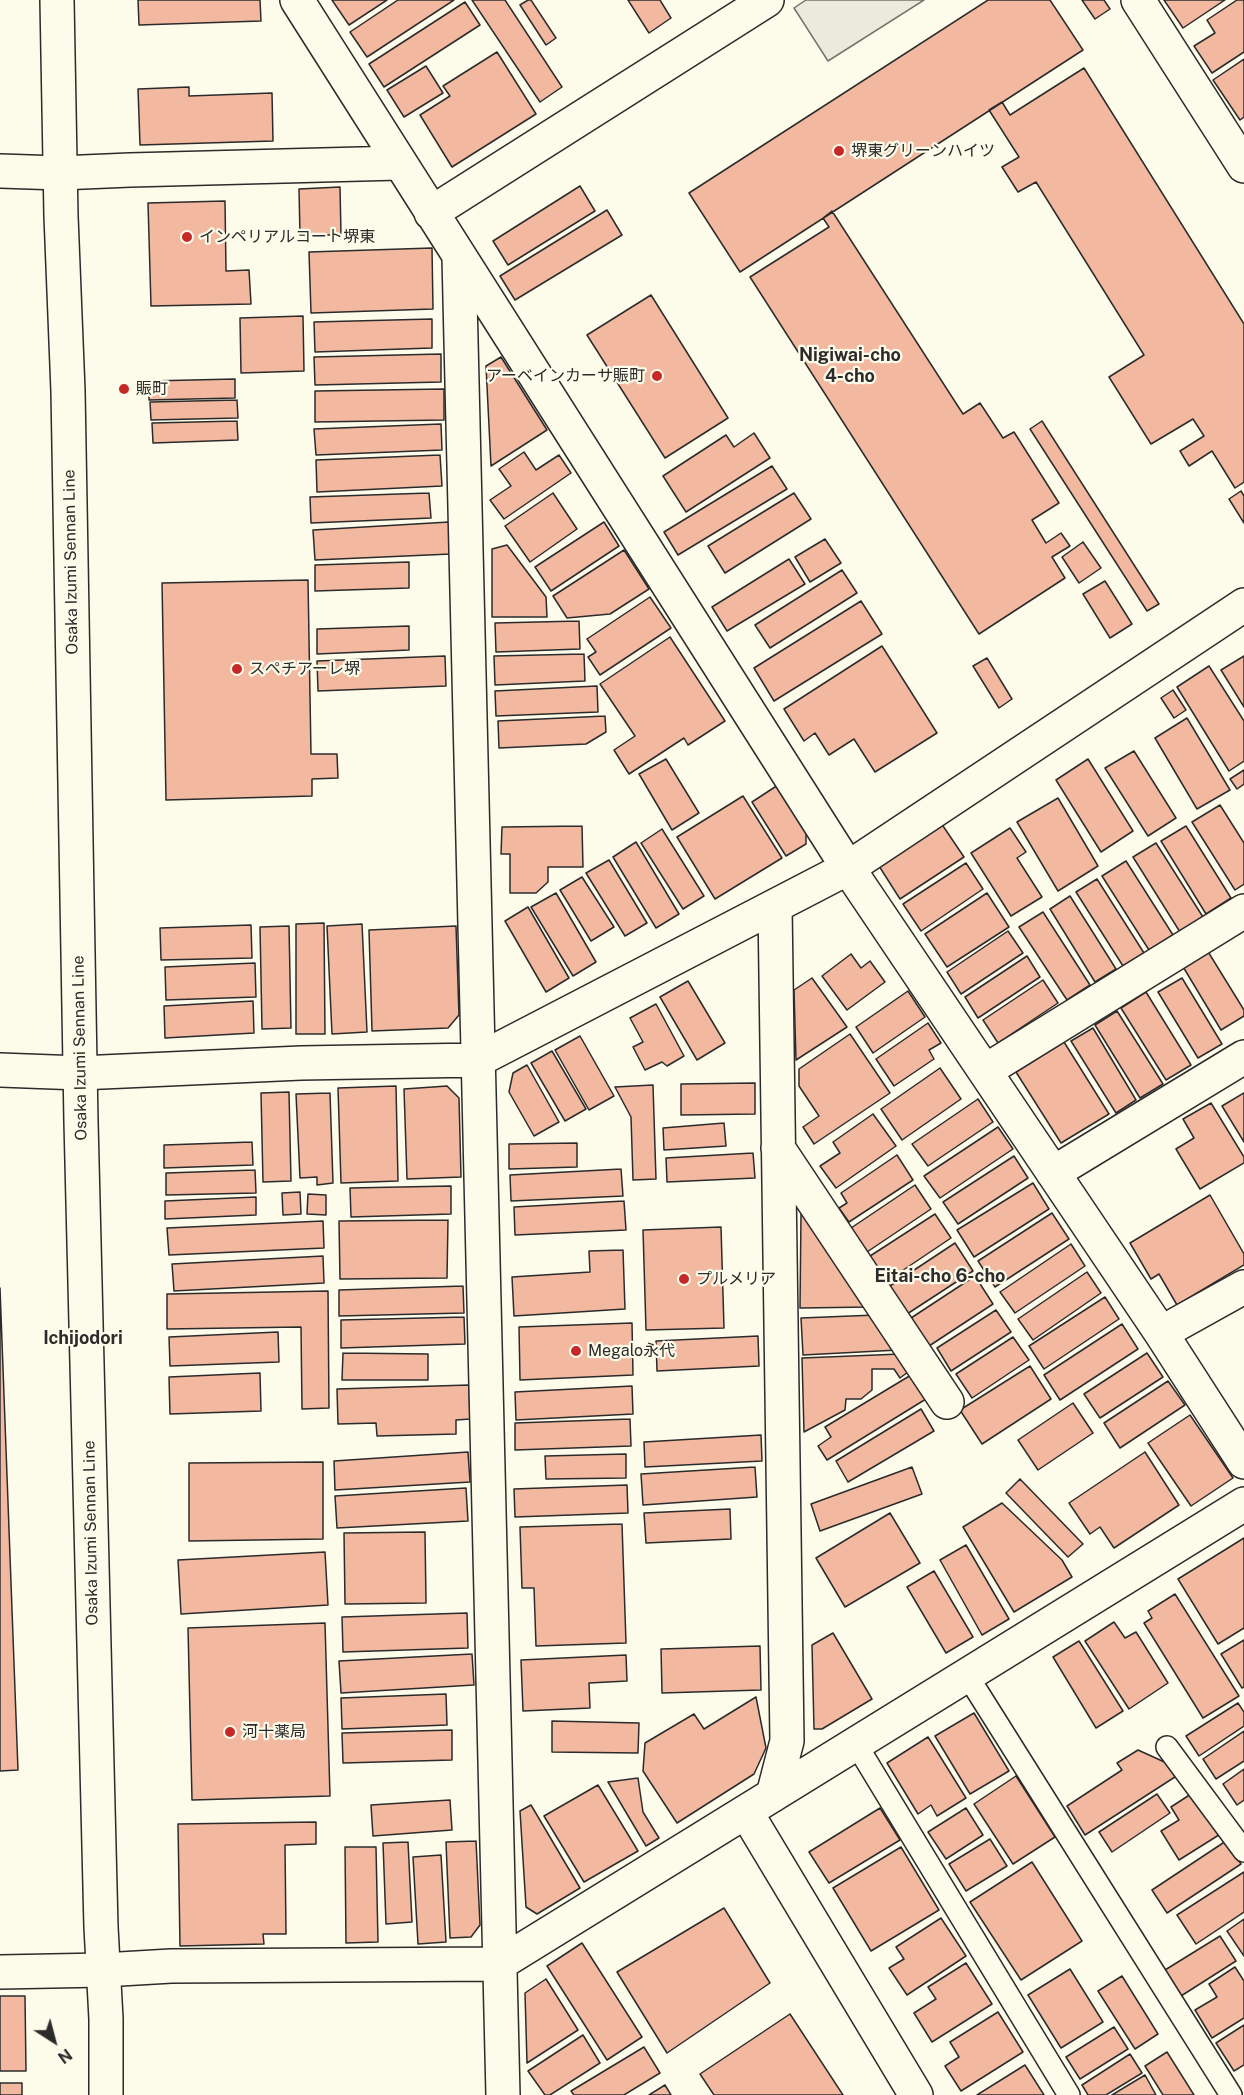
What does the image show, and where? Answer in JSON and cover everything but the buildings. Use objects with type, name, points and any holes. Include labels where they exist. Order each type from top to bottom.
[{"type":"street","name":"Osaka Izumi Sennan Line","points":[[57,0],[68,415],[80,1072],[106,2019],[106,2095]]},
{"type":"street","points":[[297,0],[848,868],[1161,1333],[1244,1462]]},
{"type":"street","points":[[431,213],[767,0]]},
{"type":"street","points":[[1138,0],[1244,166]]},
{"type":"street","points":[[0,171],[60,173],[399,163]]},
{"type":"street","points":[[459,257],[503,2095]]},
{"type":"street","points":[[0,1070],[80,1072],[478,1060],[848,868],[1244,605]]},
{"type":"street","points":[[760,1804],[787,1741],[775,906]]},
{"type":"street","points":[[985,1071],[1244,911]]},
{"type":"street","points":[[1053,1173],[1244,1057]]},
{"type":"street","points":[[778,1148],[946,1402]]},
{"type":"street","points":[[1161,1333],[1244,1287]]},
{"type":"street","points":[[0,1972],[171,1966],[500,1964],[1244,1504]]},
{"type":"street","points":[[760,1804],[916,2095]]},
{"type":"lane","points":[[967,1676],[1231,2095]]},
{"type":"lane","points":[[856,1744],[1070,2095]]},
{"type":"lane","points":[[1167,1747],[1244,1851]]},
{"type":"shaded area","points":[[806,0],[924,0],[828,61],[794,8]]},
{"type":"place","name":"堺東グリーンハイツ","points":[[839,151]]},
{"type":"place","name":"インペリアルコート堺東","points":[[187,237]]},
{"type":"place","name":"アーベインカーサ賑町","points":[[657,376]]},
{"type":"place","name":"賑町","points":[[124,389]]},
{"type":"place","name":"スペチアーレ堺","points":[[237,669]]},
{"type":"place","name":"プルメリア","points":[[684,1279]]},
{"type":"place","name":"Megalo永代","points":[[576,1351]]},
{"type":"place","name":"河十薬局","points":[[230,1732]]},
{"type":"district","name":"Nigiwai-cho 4-cho","points":[[850,365]]},
{"type":"district","name":"Eitai-cho 6-cho","points":[[940,1276]]},
{"type":"district","name":"Ichijodori","points":[[83,1338]]}]
